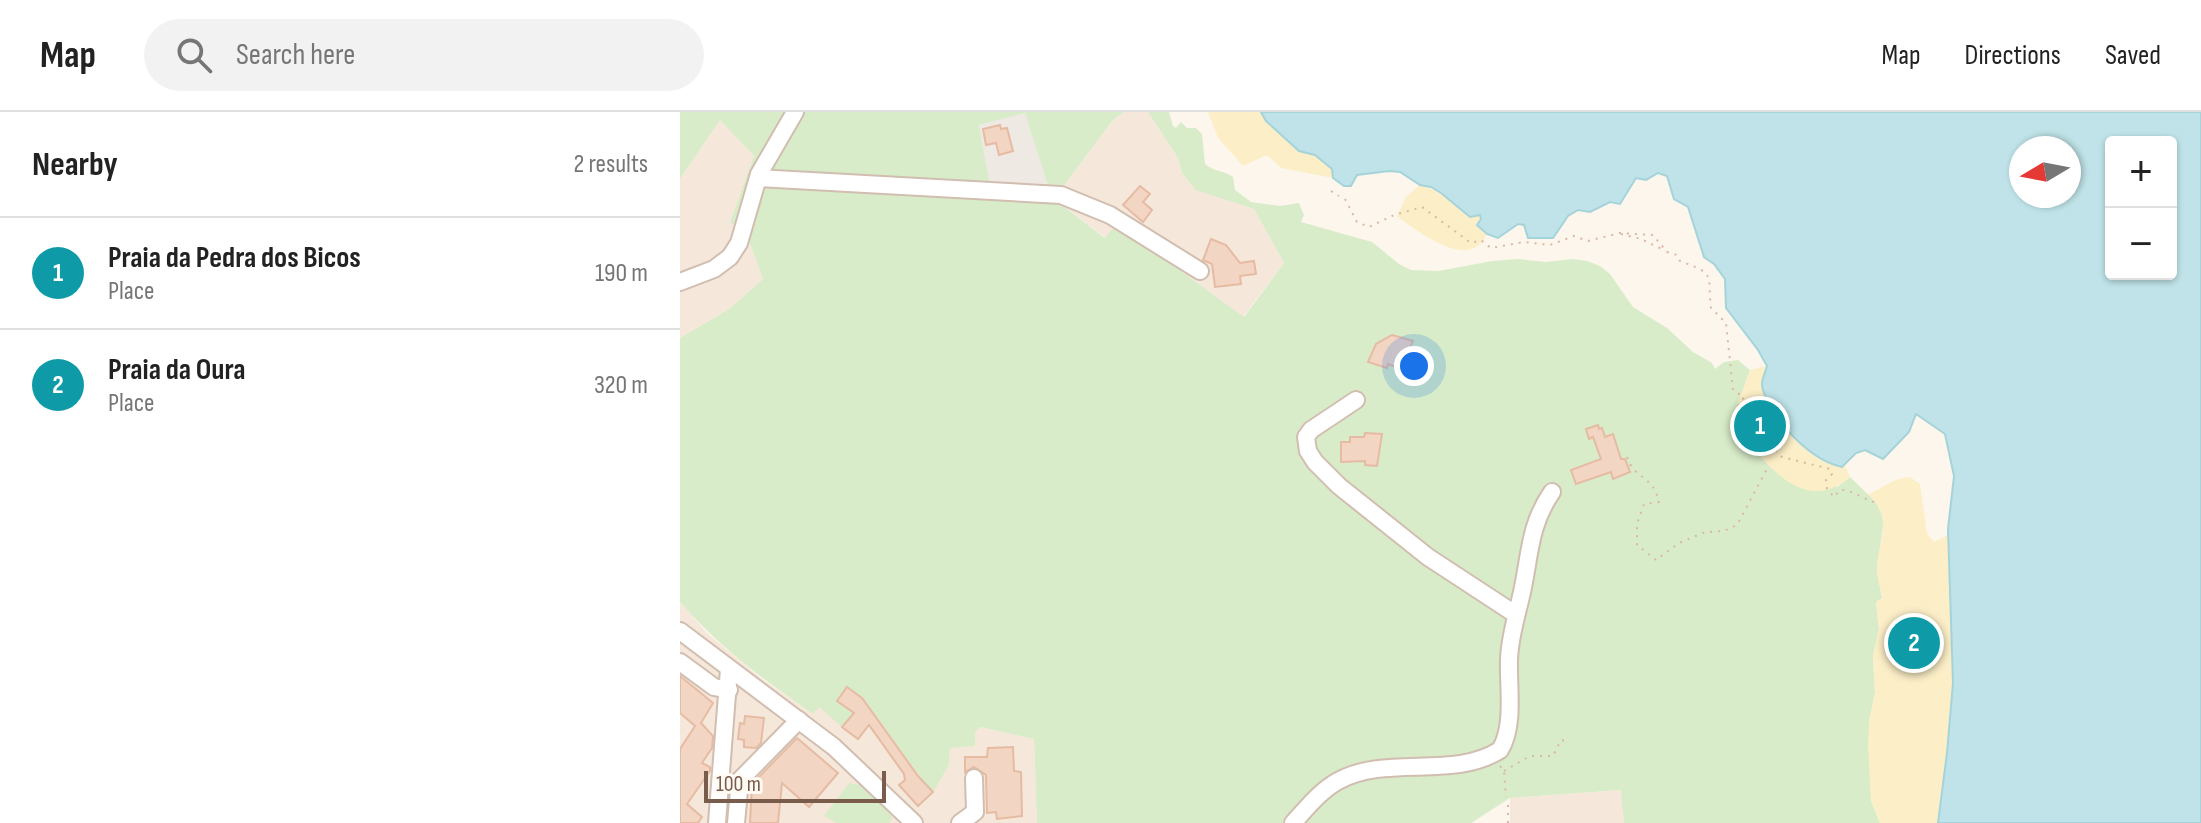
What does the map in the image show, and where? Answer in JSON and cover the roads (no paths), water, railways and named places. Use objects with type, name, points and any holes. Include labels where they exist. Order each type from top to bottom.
[{"type":"street","points":[[680,282],[714,269],[730,257],[745,231],[758,178],[795,112]]},
{"type":"street","points":[[758,178],[1048,192],[1085,203],[1200,271]]},
{"type":"street","points":[[1356,400],[1311,430],[1306,437],[1308,451],[1315,462],[1339,486],[1428,557],[1515,614]]},
{"type":"street","points":[[1293,823],[1318,796],[1338,781],[1366,771],[1474,761],[1500,750],[1508,728],[1509,655],[1528,547],[1545,501],[1552,492]]},
{"type":"street","points":[[680,631],[863,772],[908,821]]},
{"type":"street","points":[[680,662],[714,687],[729,690]]},
{"type":"street","points":[[717,823],[729,669]]},
{"type":"street","points":[[736,823],[740,780],[799,720]]},
{"type":"street","points":[[962,822],[975,812],[974,778]]},
{"type":"water","points":[[1261,112],[2201,112],[2201,823],[1938,823],[1953,683],[1948,529],[1954,476],[1945,434],[1916,414],[1909,432],[1883,459],[1865,450],[1856,453],[1842,467],[1818,456],[1794,438],[1768,402],[1762,384],[1767,366],[1726,308],[1725,279],[1714,264],[1704,257],[1688,207],[1674,199],[1667,176],[1658,173],[1646,180],[1636,178],[1620,204],[1610,202],[1590,212],[1578,210],[1568,216],[1553,238],[1528,238],[1524,225],[1518,224],[1498,238],[1477,225],[1480,215],[1470,217],[1441,193],[1420,185],[1400,172],[1357,175],[1351,186],[1344,186],[1333,178],[1332,169],[1315,155],[1299,151],[1266,121]]},
{"type":"place","name":"Praia da Pedra dos Bicos","points":[[1760,426]]},
{"type":"place","name":"Praia da Oura","points":[[1914,643]]}]
